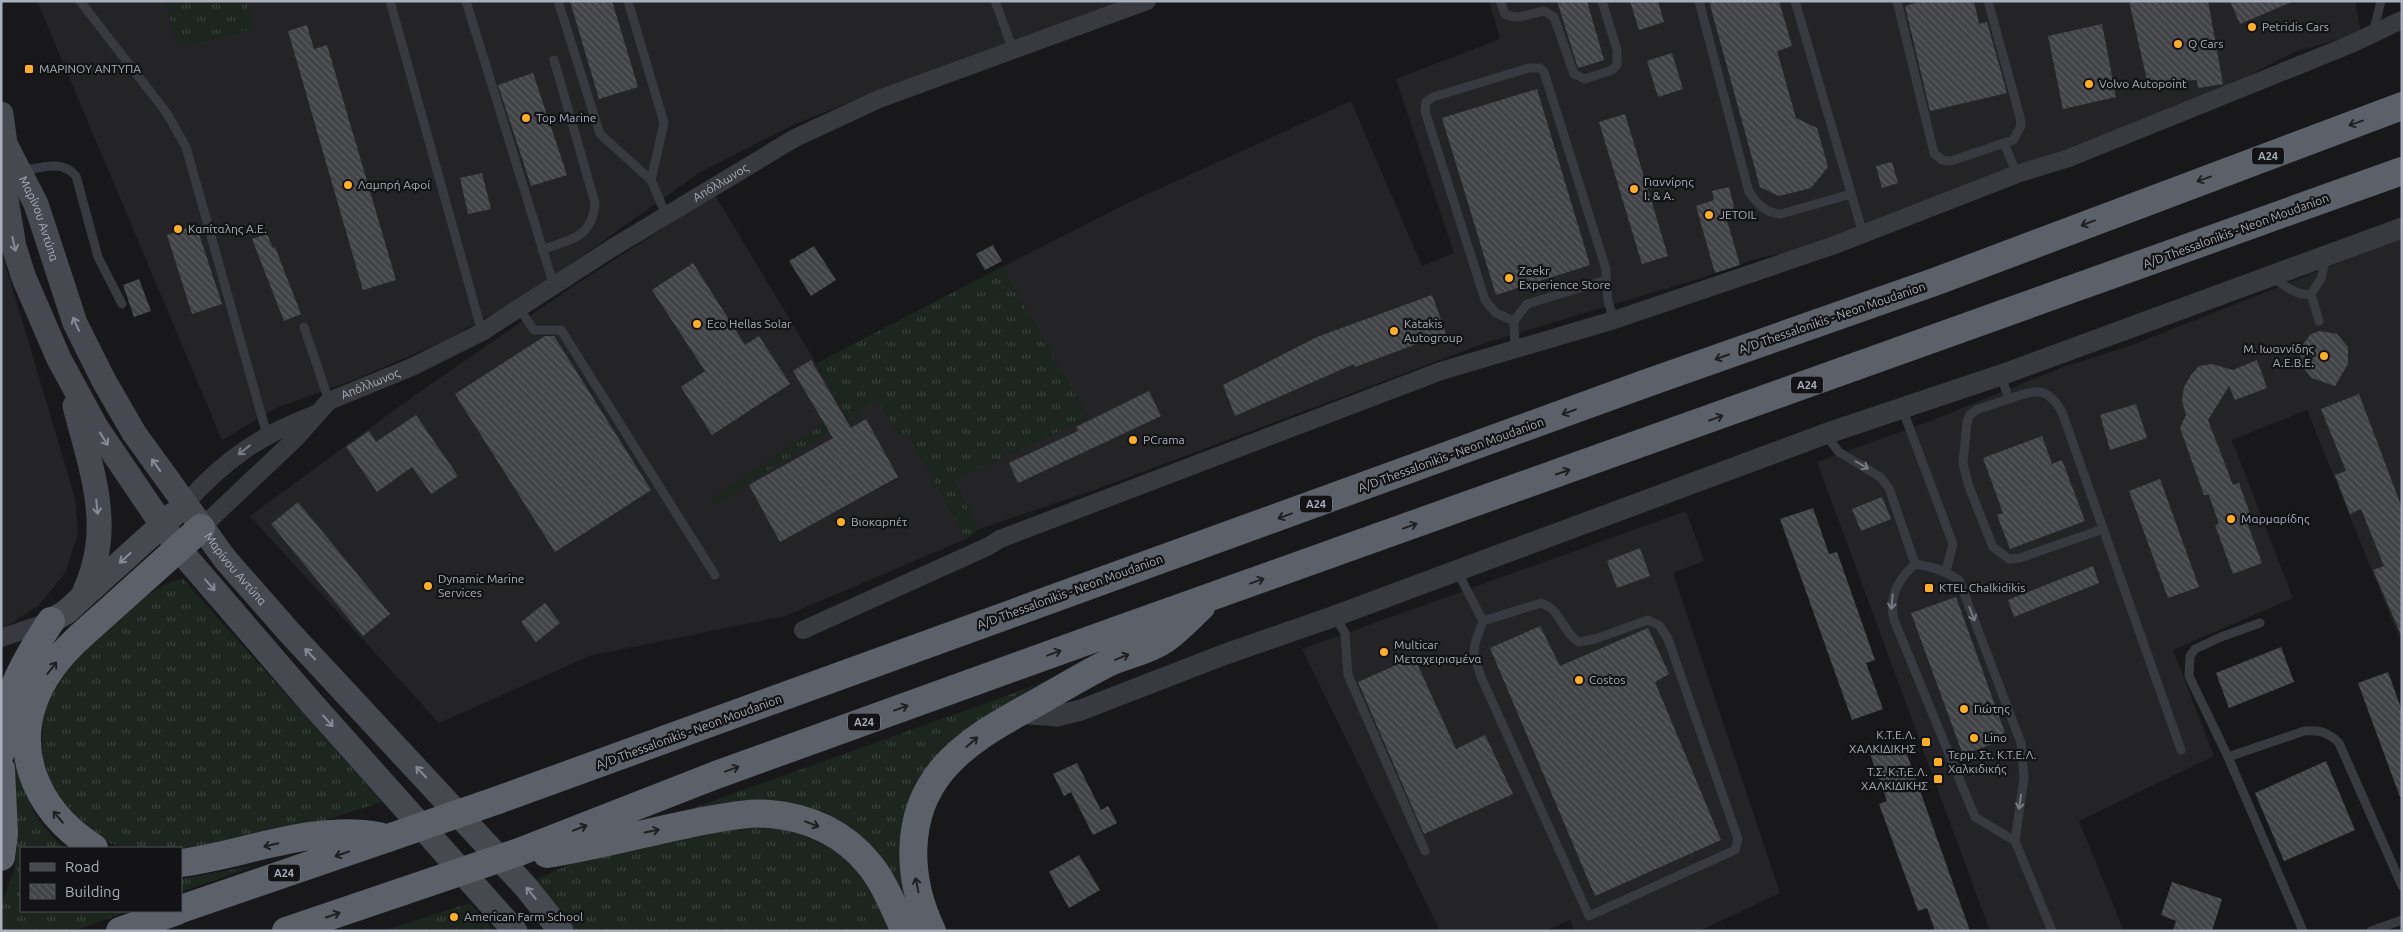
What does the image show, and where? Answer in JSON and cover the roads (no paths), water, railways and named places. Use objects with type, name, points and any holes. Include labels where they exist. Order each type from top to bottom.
[{"type":"highway","name":"A/D Thessalonikis - Neon Moudanion","points":[[388,838],[498,800],[1646,383],[1936,281],[2402,106]]},
{"type":"highway","name":"A/D Thessalonikis - Neon Moudanion","points":[[518,852],[716,775],[2402,171]]},
{"type":"highway","points":[[93,847],[60,821],[46,802],[35,782],[28,761],[26,743],[33,702],[45,678],[74,642],[201,528]]},
{"type":"highway","points":[[932,931],[925,917],[917,885],[913,857],[913,837],[917,818],[942,770],[981,735],[1017,712],[1109,663],[1163,640],[1211,598]]},
{"type":"highway","points":[[1,752],[4,709],[29,654],[51,621]]},
{"type":"highway","points":[[1,769],[4,834],[1,857]]},
{"type":"highway","points":[[518,852],[543,855],[723,818],[769,814],[784,816],[825,829],[855,850],[879,880],[905,931]]},
{"type":"highway","points":[[182,863],[208,859],[305,836],[346,832],[388,838]]},
{"type":"highway","name":"Α24","points":[[182,909],[388,838]]},
{"type":"highway","name":"Α24","points":[[286,931],[518,852]]},
{"type":"highway","points":[[120,931],[174,912]]},
{"type":"main road","name":"Μαρίνου Αντύπα","points":[[1,114],[5,144],[3,193],[14,247],[32,302],[67,374],[101,435],[178,548],[314,706],[515,931]]},
{"type":"main road","name":"Μαρίνου Αντύπα","points":[[5,144],[21,171],[36,204],[57,273],[79,331],[104,381],[134,433],[184,505],[225,559],[282,624],[525,886],[561,931]]},
{"type":"main road","points":[[67,374],[93,478],[99,523],[95,563],[83,596]]},
{"type":"main road","points":[[51,621],[83,596],[184,505]]},
{"type":"street","name":"Απόλλωνος","points":[[184,505],[213,474],[268,434],[482,332],[520,310],[554,286],[666,215],[795,138],[880,99],[1147,1]]},
{"type":"street","points":[[803,630],[989,546],[1000,539],[1441,371],[1515,351],[1614,320],[1863,234],[2017,174],[2069,158],[2373,34],[2402,20]]},
{"type":"street","points":[[1017,712],[1057,716],[1081,710],[1223,654],[1335,616],[1825,434],[2001,375],[2402,228]]},
{"type":"street","points":[[201,528],[295,439],[324,407]]},
{"type":"street","points":[[1,638],[51,621]]},
{"type":"lane","points":[[80,1],[166,112],[186,147],[268,434]]},
{"type":"lane","points":[[390,1],[482,332]]},
{"type":"lane","points":[[466,1],[554,286]]},
{"type":"lane","points":[[558,1],[600,134],[651,180],[666,215]]},
{"type":"lane","points":[[628,1],[664,123],[651,180]]},
{"type":"lane","points":[[995,1],[1013,50]]},
{"type":"lane","points":[[1500,1],[1506,14],[1511,17],[1544,11],[1554,17],[1574,74],[1585,79],[1612,70],[1617,66],[1617,50],[1602,1]]},
{"type":"lane","points":[[1699,1],[1749,192],[1758,204],[1769,213],[1781,214],[1851,194]]},
{"type":"lane","points":[[1795,1],[1863,234]]},
{"type":"lane","points":[[1897,1],[1934,153],[1937,158],[1951,160],[2013,140],[2021,126],[1988,1]]},
{"type":"lane","points":[[2373,34],[2381,1]]},
{"type":"lane","points":[[542,250],[580,235],[590,227],[594,216],[594,203],[554,60]]},
{"type":"lane","points":[[1514,321],[1496,313],[1485,300],[1425,111],[1426,102],[1433,97],[1529,68],[1540,68],[1544,72],[1603,260],[1608,301],[1614,320]]},
{"type":"lane","points":[[2004,143],[2017,174]]},
{"type":"lane","points":[[21,171],[60,165],[72,171],[76,176],[98,256],[122,304]]},
{"type":"lane","points":[[2271,276],[2295,292],[2304,296],[2311,294],[2321,279],[2326,256]]},
{"type":"lane","points":[[1515,351],[1514,321],[1527,304],[1606,280]]},
{"type":"lane","points":[[2311,294],[2319,320]]},
{"type":"lane","points":[[520,310],[534,330],[561,330],[715,575]]},
{"type":"lane","points":[[304,328],[324,407]]},
{"type":"lane","points":[[2001,375],[2009,399]]},
{"type":"lane","points":[[2103,529],[2020,558],[2009,559],[1992,547],[1968,484],[1963,463],[1967,422],[1976,410],[2036,391],[2047,392],[2055,399],[2062,412],[2181,750]]},
{"type":"lane","points":[[1902,408],[1953,544],[1946,572]]},
{"type":"lane","points":[[1825,434],[1839,452],[1880,477],[1889,488],[1915,564]]},
{"type":"lane","points":[[1915,564],[1933,567],[1959,580],[2021,743],[2024,778],[2015,841],[2052,931]]},
{"type":"lane","points":[[1915,564],[1904,574],[1892,596],[1891,609],[1894,620],[1975,817],[2015,841]]},
{"type":"lane","points":[[1457,571],[1483,621],[1475,643],[1474,655],[1481,677],[1588,916],[1735,850],[1738,838],[1736,829],[1668,639],[1659,625],[1648,620],[1595,640],[1579,642],[1567,631],[1552,608],[1540,603],[1483,621]]},
{"type":"lane","points":[[1335,616],[1345,633],[1348,675],[1425,851]]},
{"type":"lane","points":[[2260,623],[2221,636],[2196,649],[2190,656],[2189,676],[2228,757],[2303,931]]},
{"type":"lane","points":[[2228,757],[2304,731],[2317,730],[2330,734],[2339,744],[2402,886]]},
{"type":"lane","points":[[2371,931],[2402,920]]},
{"type":"place","name":"Petridis Cars","points":[[2252,27]]},
{"type":"place","name":"Q Cars","points":[[2178,44]]},
{"type":"place","name":"ΜΑΡΙΝΟΥ ΑΝΤΥΠΑ","points":[[29,69]]},
{"type":"place","name":"Volvo Autopoint","points":[[2089,84]]},
{"type":"place","name":"Top Marine","points":[[526,118]]},
{"type":"place","name":"Λαμπρή Αφοί","points":[[348,185]]},
{"type":"place","name":"Γιαννίρης Ι. & Α.","points":[[1634,189]]},
{"type":"place","name":"JETOIL","points":[[1709,215]]},
{"type":"place","name":"Καπίταλης Α.Ε.","points":[[178,229]]},
{"type":"place","name":"Zeekr Experience Store","points":[[1509,278]]},
{"type":"place","name":"Eco Hellas Solar","points":[[697,324]]},
{"type":"place","name":"Katakis Autogroup","points":[[1394,331]]},
{"type":"place","name":"Μ. Ιωαννίδης Α.Ε.Β.Ε.","points":[[2324,356]]},
{"type":"place","name":"PCrama","points":[[1133,440]]},
{"type":"place","name":"Μαρμαρίδης","points":[[2231,519]]},
{"type":"place","name":"Βιοκαρπέτ","points":[[841,522]]},
{"type":"place","name":"Dynamic Marine Services","points":[[428,586]]},
{"type":"place","name":"KTEL Chalkidikis","points":[[1929,588]]},
{"type":"place","name":"Multicar Μεταχειρισμένα","points":[[1384,652]]},
{"type":"place","name":"Costos","points":[[1579,680]]},
{"type":"place","name":"Γιώτης","points":[[1964,709]]},
{"type":"place","name":"Lino","points":[[1974,738]]},
{"type":"place","name":"Κ.Τ.Ε.Λ. ΧΑΛΚΙΔΙΚΗΣ","points":[[1926,742]]},
{"type":"place","name":"Τερμ. Στ. Κ.Τ.Ε.Λ. Χαλκιδικής","points":[[1938,762]]},
{"type":"place","name":"Τ.Σ. Κ.Τ.Ε.Λ. ΧΑΛΚΙΔΙΚΗΣ","points":[[1938,779]]},
{"type":"place","name":"American Farm School","points":[[454,917]]}]
